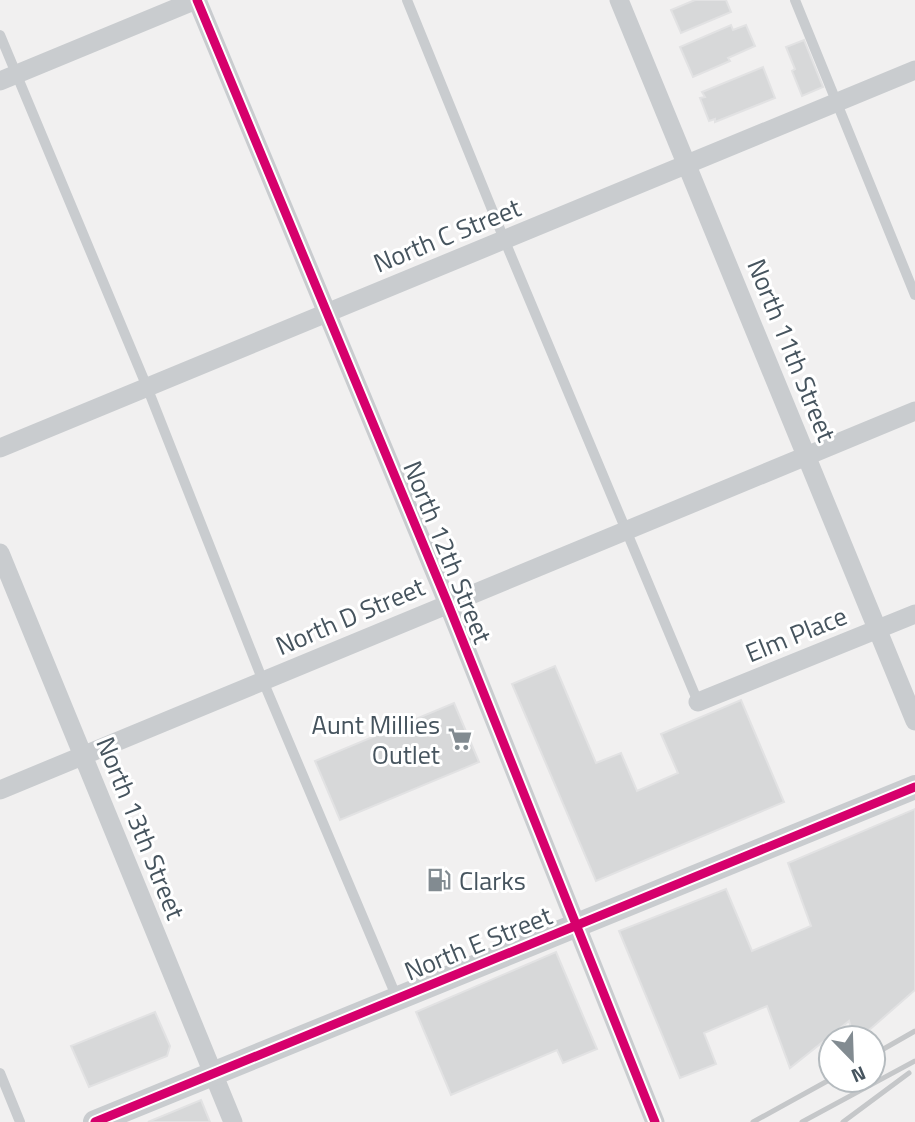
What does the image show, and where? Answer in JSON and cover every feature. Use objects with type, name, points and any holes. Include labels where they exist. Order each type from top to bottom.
[{"type":"street","points":[[8,78],[197,0]]},
{"type":"street","name":"North 12th Street","points":[[197,0],[448,604],[655,1122]]},
{"type":"street","name":"North 11th Street","points":[[619,0],[915,721]]},
{"type":"street","name":"North C Street","points":[[0,448],[915,70]]},
{"type":"street","name":"North D Street","points":[[0,790],[915,411]]},
{"type":"street","name":"North 13th Street","points":[[0,553],[233,1122]]},
{"type":"street","name":"Elm Place","points":[[698,702],[915,614]]},
{"type":"street","name":"North E Street","points":[[95,1122],[915,787]]},
{"type":"lane","points":[[407,0],[698,702]]},
{"type":"lane","points":[[795,0],[915,295]]},
{"type":"lane","points":[[0,35],[8,78],[147,387],[264,681],[397,999]]},
{"type":"lane","points":[[0,1073],[20,1122]]},
{"type":"building","points":[[695,0],[726,0],[731,12],[681,33],[671,10]]},
{"type":"building","points":[[731,25],[733,30],[746,25],[755,46],[728,58],[730,61],[693,77],[680,47]]},
{"type":"building","points":[[804,40],[823,87],[802,96],[786,47]]},
{"type":"building","points":[[763,67],[775,98],[715,122],[715,119],[709,121],[700,98],[705,97],[702,92]]},
{"type":"building","points":[[555,666],[596,763],[621,753],[637,791],[678,773],[661,734],[741,700],[784,802],[596,881],[512,684]]},
{"type":"building","points":[[454,703],[479,762],[340,820],[315,761]]},
{"type":"building","points":[[915,809],[915,990],[876,1024],[850,1024],[849,1021],[845,1024],[817,1024],[817,1046],[790,1068],[767,1006],[704,1033],[716,1064],[680,1078],[619,931],[726,889],[752,951],[811,926],[788,863]]},
{"type":"building","points":[[556,952],[597,1049],[563,1063],[557,1050],[451,1095],[416,1012]]},
{"type":"building","points":[[155,1012],[170,1046],[167,1056],[89,1087],[71,1046]]},
{"type":"building","points":[[201,1100],[210,1122],[148,1122]]},
{"type":"railway","points":[[887,1047],[915,1031]]},
{"type":"railway","points":[[802,1122],[915,1061]]},
{"type":"railway","points":[[843,1122],[909,1073]]},
{"type":"railway","points":[[753,1122],[817,1087]]},
{"type":"cycle path","points":[[197,0],[448,604],[655,1122]]},
{"type":"cycle path","points":[[95,1122],[915,787]]},
{"type":"place","name":"Aunt Millies Outlet","points":[[460,739]]},
{"type":"place","name":"Clarks","points":[[439,880]]}]
